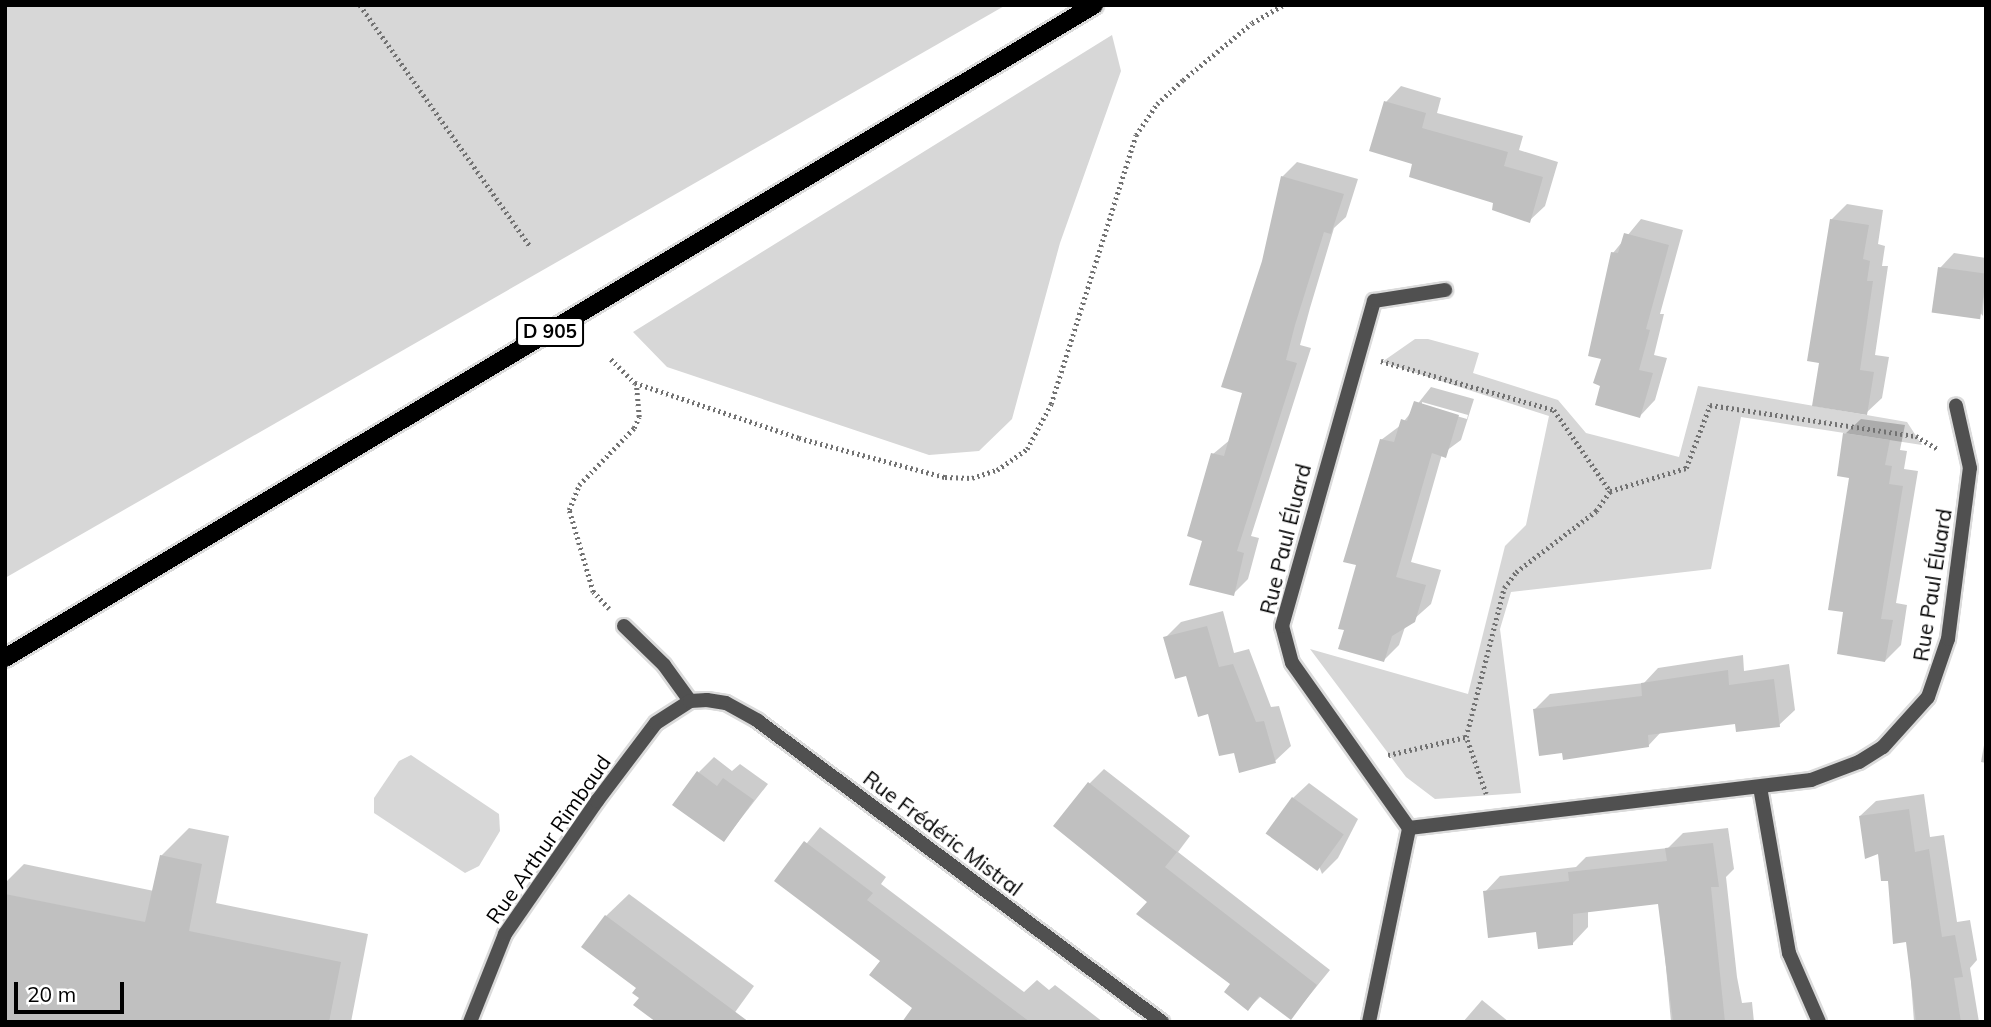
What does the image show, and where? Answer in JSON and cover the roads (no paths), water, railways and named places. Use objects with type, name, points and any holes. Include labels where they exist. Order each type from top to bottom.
[{"type":"main road","name":"D 905","points":[[5,658],[1094,5]]},
{"type":"street","name":"Rue Paul Éluard","points":[[1445,290],[1374,301],[1282,626],[1292,663],[1409,828],[1811,779],[1859,762],[1900,733],[1928,697],[1948,639],[1970,468],[1956,406]]},
{"type":"street","points":[[624,626],[664,665],[690,701]]},
{"type":"street","name":"Rue Arthur Rimbaud","points":[[470,1022],[505,934],[538,884],[656,723],[690,701]]},
{"type":"street","name":"Rue Frédéric Mistral","points":[[690,701],[726,703],[758,721],[1162,1022]]},
{"type":"street","points":[[1760,787],[1789,953],[1819,1022]]},
{"type":"street","points":[[1369,1022],[1409,828]]}]
